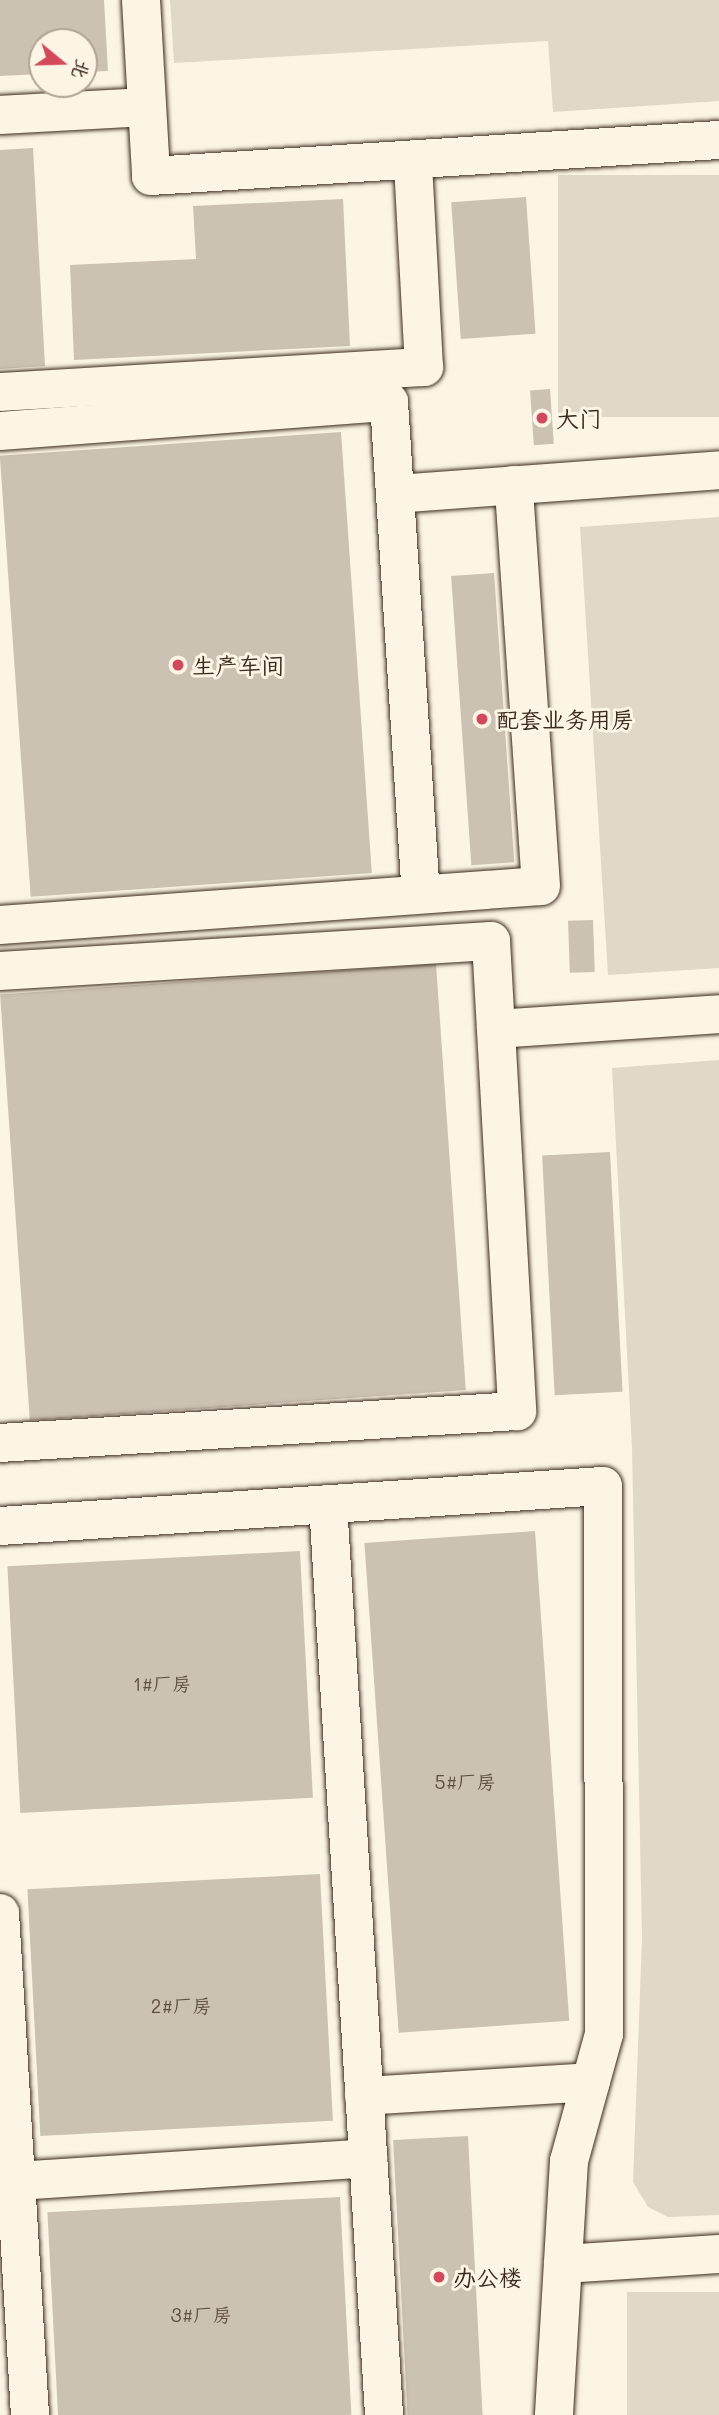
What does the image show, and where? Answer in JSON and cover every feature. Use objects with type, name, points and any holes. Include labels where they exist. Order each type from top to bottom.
[{"type":"lane","points":[[141,0],[151,176],[719,140]]},
{"type":"lane","points":[[0,116],[146,107]]},
{"type":"lane","points":[[0,392],[424,367],[413,161]]},
{"type":"lane","points":[[0,431],[389,402],[421,894]]},
{"type":"lane","points":[[396,494],[719,470]]},
{"type":"lane","points":[[0,925],[541,886],[514,485]]},
{"type":"lane","points":[[0,971],[491,941],[517,1411],[0,1443]]},
{"type":"lane","points":[[496,1029],[719,1014]]},
{"type":"lane","points":[[0,1526],[603,1486],[604,2034],[569,2161],[554,2415]]},
{"type":"lane","points":[[328,1504],[384,2415]]},
{"type":"lane","points":[[0,1913],[30,2415]]},
{"type":"lane","points":[[365,2096],[591,2082]]},
{"type":"lane","points":[[16,2181],[368,2158]]},
{"type":"lane","points":[[563,2264],[719,2254]]},
{"type":"shaded area","points":[[170,0],[719,0],[719,101],[553,112],[548,41],[174,63]]},
{"type":"shaded area","points":[[558,175],[719,175],[719,417],[558,417]]},
{"type":"shaded area","points":[[719,517],[719,968],[608,975],[580,527]]},
{"type":"shaded area","points":[[719,1060],[719,2215],[668,2217],[648,2207],[633,2182],[642,1938],[632,1448],[612,1068]]},
{"type":"shaded area","points":[[627,2292],[719,2292],[719,2415],[627,2415]]},
{"type":"building","points":[[0,0],[104,0],[108,71],[98,71],[98,28],[28,28],[28,75],[0,76]]},
{"type":"building","points":[[33,148],[45,366],[0,369],[0,150]]},
{"type":"building","points":[[526,197],[536,334],[461,339],[451,202]]},
{"type":"building","points":[[343,199],[350,346],[74,360],[70,265],[196,259],[193,206]]},
{"type":"building","name":"大门","points":[[550,389],[554,444],[534,445],[530,390]]},
{"type":"building","name":"生产车间","points":[[341,432],[372,873],[31,897],[0,456]]},
{"type":"building","name":"配套业务用房","points":[[494,573],[514,862],[471,865],[451,576]]},
{"type":"building","points":[[593,920],[595,972],[570,973],[568,921]]},
{"type":"building","points":[[436,964],[466,1390],[30,1420],[0,994]]},
{"type":"building","points":[[610,1152],[623,1392],[555,1395],[542,1156]]},
{"type":"building","points":[[535,1531],[569,2021],[399,2033],[364,1543]]},
{"type":"building","points":[[300,1551],[313,1798],[20,1813],[7,1566]]},
{"type":"building","points":[[320,1874],[333,2121],[40,2136],[27,1889]]},
{"type":"building","name":"办公楼","points":[[468,2136],[483,2415],[408,2415],[393,2140]]},
{"type":"building","points":[[340,2197],[351,2415],[58,2415],[47,2212]]},
{"type":"place","name":"大门","points":[[542,418]]},
{"type":"place","name":"生产车间","points":[[178,665]]},
{"type":"place","name":"配套业务用房","points":[[482,719]]},
{"type":"place","name":"办公楼","points":[[439,2277]]}]
